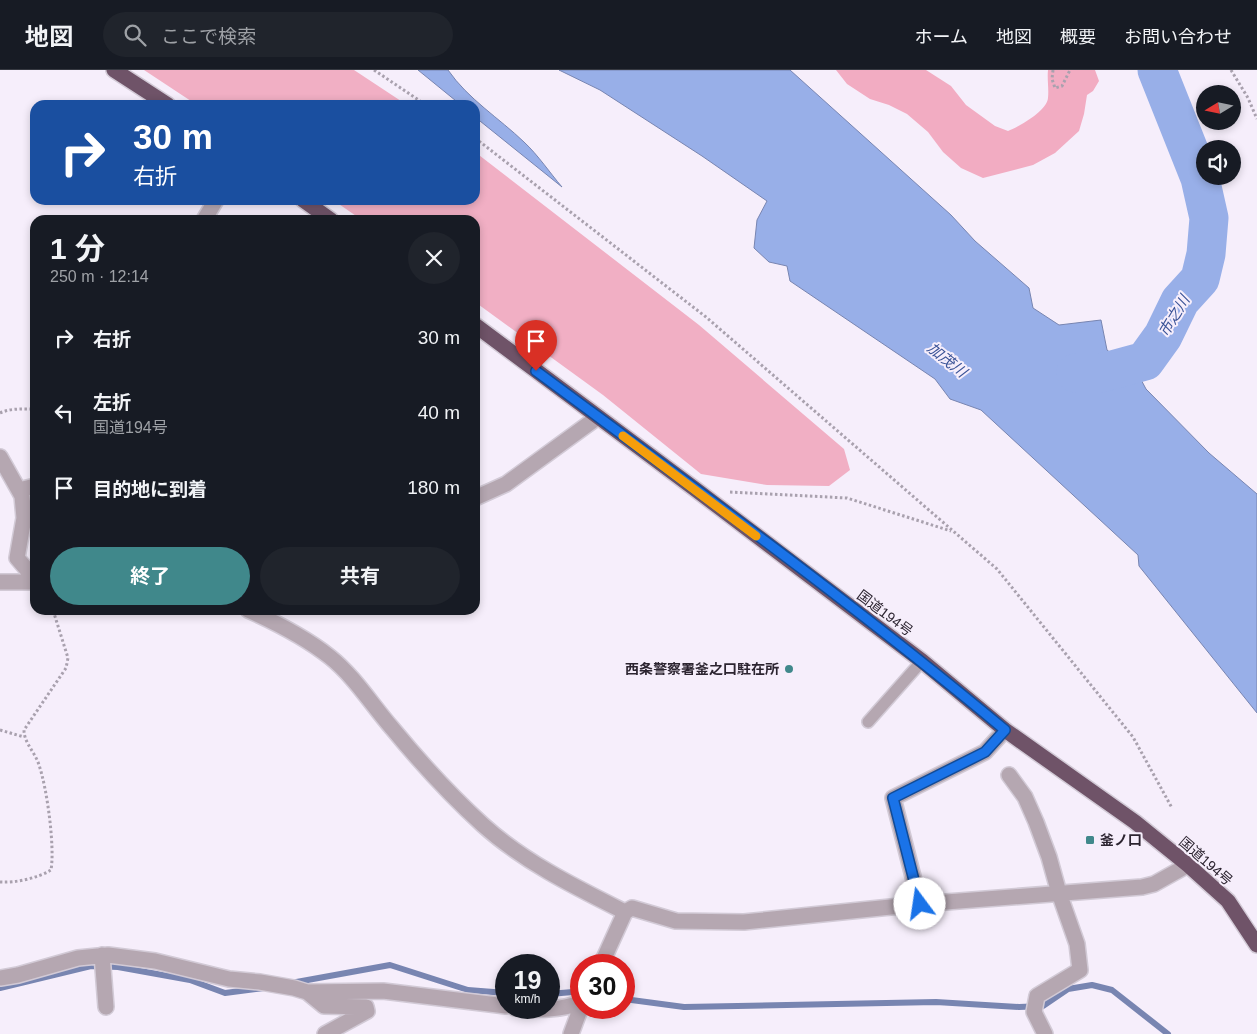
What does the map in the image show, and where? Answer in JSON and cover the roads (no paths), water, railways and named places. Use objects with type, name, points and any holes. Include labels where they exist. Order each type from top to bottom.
[{"type":"highway","points":[[114,70],[160,100]]},
{"type":"highway","points":[[310,205],[324,215]]},
{"type":"highway","name":"国道194号","points":[[480,329],[922,661],[1005,730],[1134,822],[1188,865],[1228,901],[1257,945]]},
{"type":"street","points":[[480,496],[506,484],[598,417]]},
{"type":"street","points":[[0,457],[22,496],[24,518],[17,558],[30,575]]},
{"type":"street","points":[[19,490],[30,487]]},
{"type":"street","points":[[0,582],[30,581]]},
{"type":"street","points":[[259,615],[284,626],[331,658],[347,674],[426,768],[483,826],[526,858],[575,887],[624,912]]},
{"type":"street","points":[[920,904],[893,798],[985,752],[1005,730]]},
{"type":"street","points":[[1009,775],[1024,797],[1036,822],[1077,944],[1080,970],[1037,996],[1034,1012],[1045,1034]]},
{"type":"street","points":[[606,954],[624,912],[632,908],[676,921],[744,922],[920,904],[1142,887],[1154,884],[1188,865]]},
{"type":"street","points":[[0,978],[18,975],[78,958],[102,955],[155,960],[229,979],[260,982],[307,992],[383,991],[495,1005]]},
{"type":"street","points":[[102,955],[106,1007]]},
{"type":"street","points":[[307,992],[324,1006],[366,1007],[367,1012],[325,1034]]},
{"type":"street","points":[[571,1034],[577,1019]]},
{"type":"lane","points":[[868,722],[922,661]]},
{"type":"water","points":[[418,70],[448,70],[475,100],[455,100]]},
{"type":"water","name":"加茂川","points":[[559,70],[790,70],[951,215],[975,241],[1029,288],[1033,308],[1059,325],[1101,320],[1107,350],[1138,374],[1146,389],[1209,453],[1257,494],[1257,713],[1139,566],[1138,555],[981,410],[950,399],[935,379],[790,281],[787,266],[769,262],[754,248],[757,220],[767,201],[600,90]]},
{"type":"water","points":[[480,104],[529,147],[562,187],[480,121]]},
{"type":"waterway","name":"市之川","points":[[1076,373],[1101,373],[1145,361],[1163,336],[1180,301],[1200,279],[1206,254],[1209,218],[1200,178],[1157,70]]},
{"type":"waterway","points":[[291,983],[390,965],[468,990],[495,992]]},
{"type":"waterway","points":[[0,988],[91,966],[118,967],[190,980],[225,993],[264,988]]},
{"type":"waterway","points":[[635,1000],[684,1007],[936,1002],[1019,1007],[1043,1006],[1068,989],[1092,985],[1112,990],[1168,1034]]},
{"type":"waterway","points":[[560,993],[570,992]]},
{"type":"place","name":"西条警察署釜之口駐在所","points":[[789,669]]},
{"type":"place","name":"釜ノ口","points":[[1090,840]]}]
